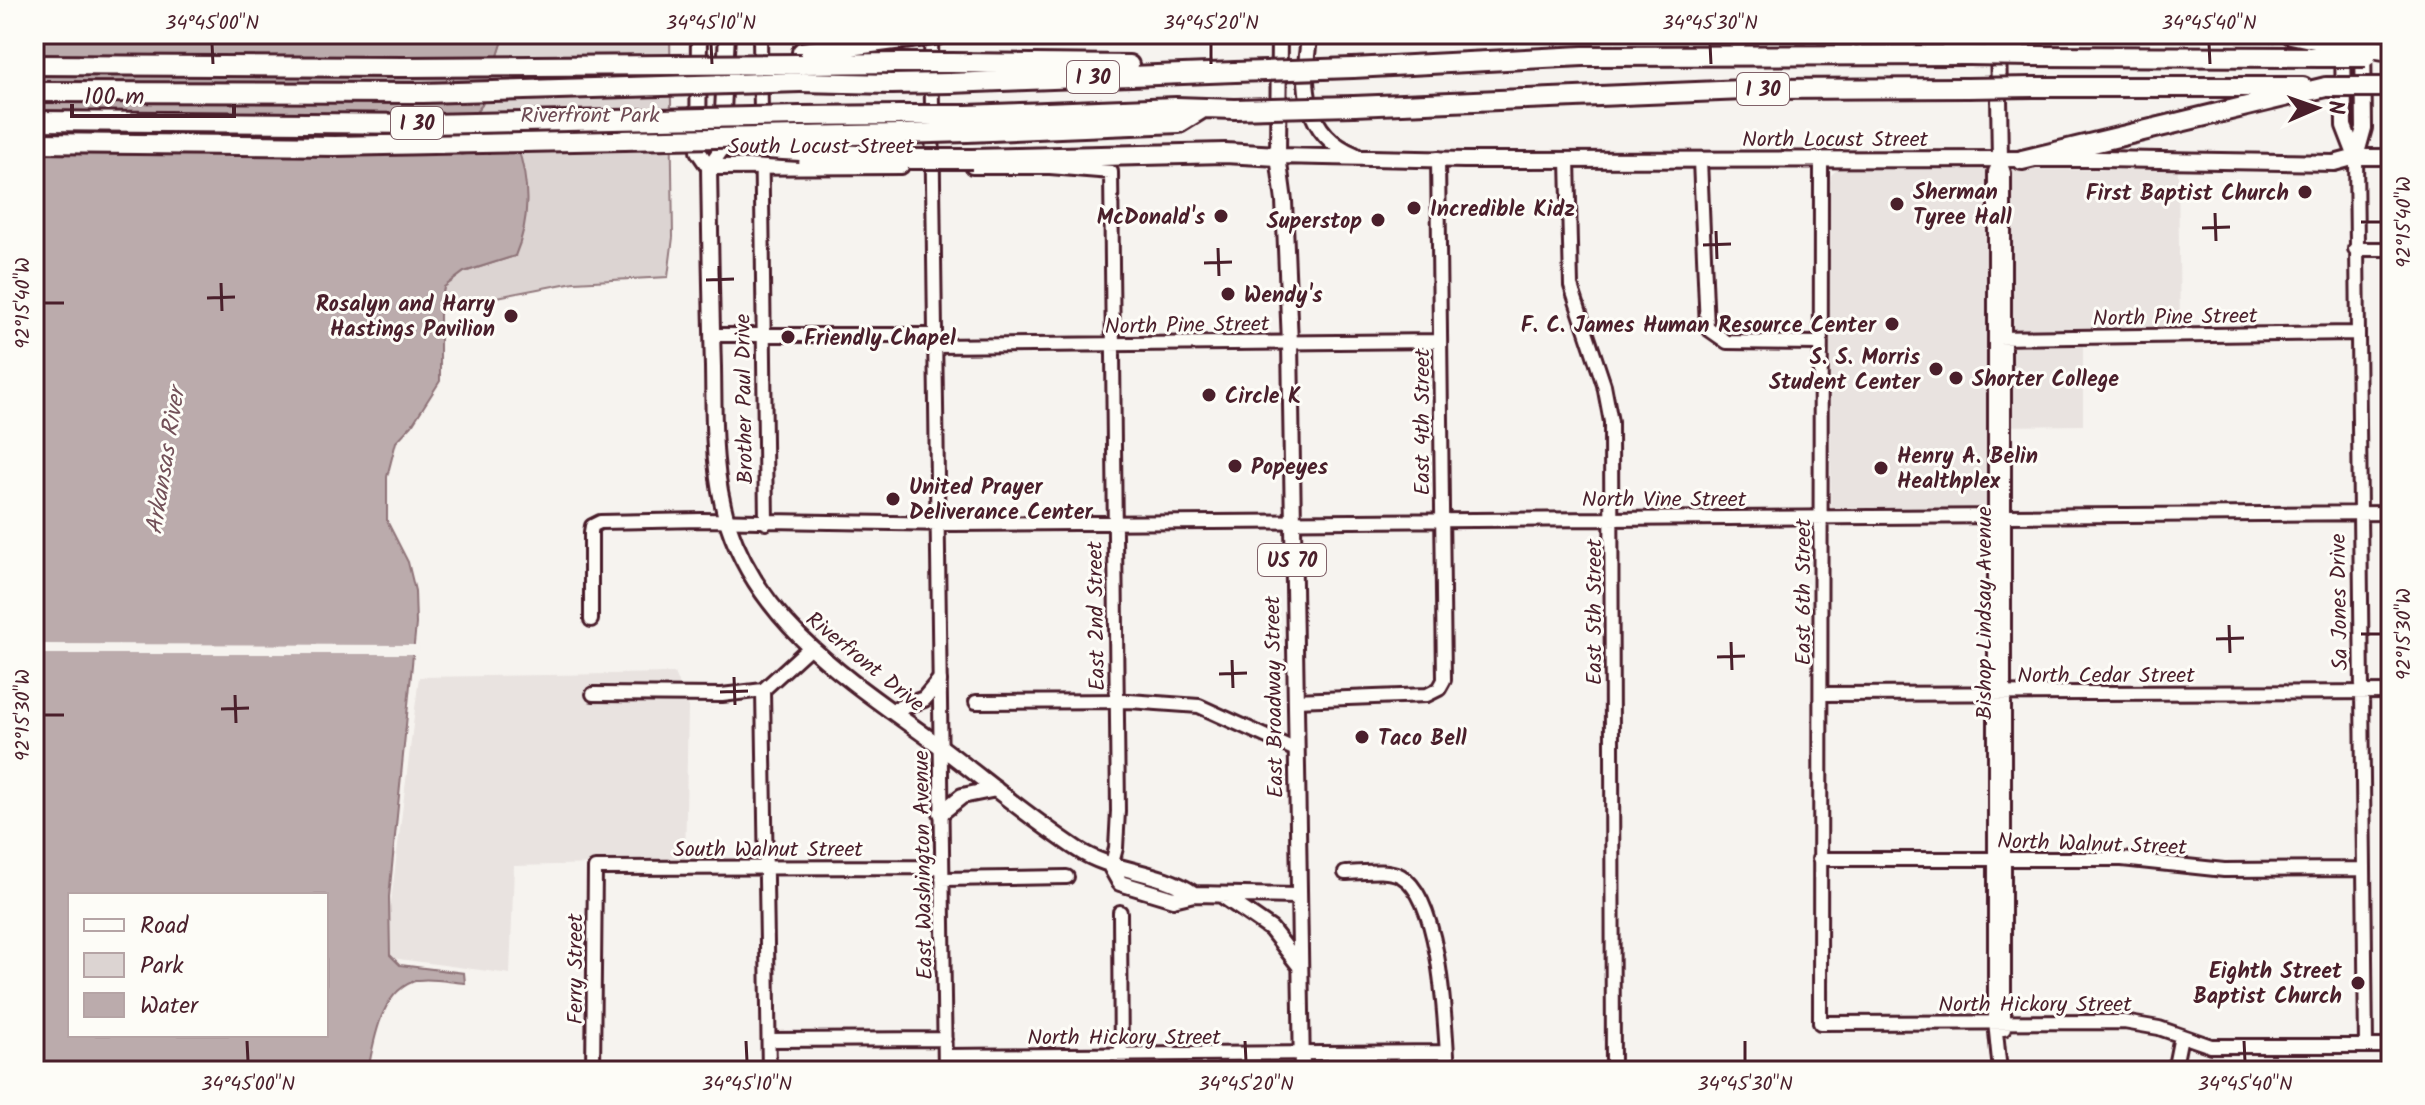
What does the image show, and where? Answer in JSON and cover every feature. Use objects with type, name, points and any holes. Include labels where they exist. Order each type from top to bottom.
[{"type":"highway","points":[[801,66],[910,38],[941,34]]},
{"type":"highway","points":[[2291,34],[2321,48],[2388,54]]},
{"type":"highway","name":"I 30","points":[[34,92],[423,93],[801,66],[891,84],[1353,68],[1583,56],[2032,56],[2321,48]]},
{"type":"highway","points":[[34,65],[404,67],[707,63],[719,56],[801,66],[951,63],[1190,66],[1235,72]]},
{"type":"highway","points":[[2022,160],[2326,87]]},
{"type":"highway","name":"I 30","points":[[34,121],[428,124],[801,116],[900,124],[967,124],[1176,107],[1200,110],[1354,106],[1768,89],[2388,87]]},
{"type":"highway","points":[[801,143],[900,124]]},
{"type":"highway","points":[[34,143],[335,146],[624,140],[801,143],[912,159],[1225,153],[1278,156]]},
{"type":"main road","name":"Riverfront Drive","points":[[699,34],[698,151],[709,167],[714,444],[728,522],[761,592],[809,648],[1077,849],[1111,867],[1130,867],[1182,886],[1194,894],[1297,896]]},
{"type":"main road","name":"Riverfront Drive","points":[[709,167],[721,150],[727,34]]},
{"type":"main road","name":"East Broadway Street","points":[[1279,34],[1278,156],[1284,201],[1290,343],[1302,1071]]},
{"type":"main road","points":[[1310,34],[1311,116],[1335,147],[1360,157]]},
{"type":"main road","name":"Bishop Lindsay Avenue","points":[[1998,34],[2000,161]]},
{"type":"main road","name":"Sa Jones Drive","points":[[2343,34],[2344,126],[2356,157]]},
{"type":"main road","name":"Sa Jones Drive","points":[[2356,157],[2364,128],[2363,34]]},
{"type":"main road","name":"North Locust Street","points":[[1278,156],[2334,163],[2356,157],[2391,157]]},
{"type":"main road","name":"South Locust Street","points":[[709,167],[932,167]]},
{"type":"main road","points":[[891,711],[924,699],[939,681]]},
{"type":"main road","points":[[941,813],[966,794],[996,789]]},
{"type":"main road","points":[[1223,896],[1271,929],[1299,965]]},
{"type":"street","name":"Brother Paul Drive","points":[[760,34],[759,167],[766,523]]},
{"type":"street","name":"East Washington Avenue","points":[[931,34],[945,1071]]},
{"type":"street","name":"Sa Jones Drive","points":[[2356,157],[2366,1045]]},
{"type":"street","name":"East 4th Street","points":[[1295,700],[1427,695],[1442,685],[1445,650],[1438,158]]},
{"type":"street","name":"East 5th Street","points":[[1568,159],[1571,286],[1610,412],[1613,1071]]},
{"type":"street","points":[[1700,160],[1704,317],[1707,328],[1723,341],[1820,343]]},
{"type":"street","name":"East 6th Street","points":[[1820,1023],[1821,160]]},
{"type":"street","name":"Bishop Lindsay Avenue","points":[[2000,161],[2004,173],[2000,338],[2000,1068]]},
{"type":"street","name":"East 2nd Street","points":[[932,167],[1050,167],[1111,172],[1118,811],[1116,848],[1111,867]]},
{"type":"street","points":[[2355,249],[2391,249]]},
{"type":"street","name":"North Pine Street","points":[[2000,338],[2356,333]]},
{"type":"street","name":"North Pine Street","points":[[712,335],[1111,345],[1440,341]]},
{"type":"street","name":"North Vine Street","points":[[591,620],[592,526],[600,522],[937,523],[2391,513]]},
{"type":"street","points":[[593,694],[722,695],[763,690],[809,648]]},
{"type":"street","points":[[763,690],[769,1071]]},
{"type":"street","name":"North Cedar Street","points":[[1821,694],[2391,692]]},
{"type":"street","points":[[976,702],[1116,701],[1199,706],[1296,750]]},
{"type":"street","name":"North Walnut Street","points":[[1819,859],[2145,860],[2224,870],[2364,869]]},
{"type":"street","name":"South Walnut Street","points":[[595,868],[767,867],[942,873]]},
{"type":"street","name":"Ferry Street","points":[[593,1071],[595,868]]},
{"type":"street","points":[[942,873],[1067,877]]},
{"type":"street","points":[[1345,873],[1390,873],[1403,877],[1411,885],[1430,926],[1442,982],[1448,1071]]},
{"type":"street","points":[[1120,912],[1121,1071]]},
{"type":"street","name":"North Hickory Street","points":[[1820,1023],[2124,1022],[2211,1046],[2232,1048],[2391,1046]]},
{"type":"street","points":[[2174,1071],[2181,1036]]},
{"type":"street","points":[[769,1040],[945,1039]]},
{"type":"street","name":"North Hickory Street","points":[[945,1056],[1447,1052]]},
{"type":"shaded area","name":"Shorter College","points":[[1838,169],[2178,170],[2180,331],[2083,331],[2083,425],[1991,426],[1991,504],[1983,508],[1831,508],[1829,188],[1831,175]]},
{"type":"shaded area","points":[[674,673],[688,707],[685,862],[514,866],[510,974],[384,957],[419,677]]},
{"type":"green space","name":"Riverfront Park","points":[[505,34],[670,34],[673,237],[668,277],[574,282],[440,308],[444,287],[464,272],[515,256],[457,148],[458,133],[482,105]]},
{"type":"water","name":"Arkansas River","points":[[34,34],[505,34],[482,105],[458,133],[457,148],[461,155],[517,146],[526,187],[526,215],[520,243],[515,256],[464,272],[444,287],[440,308],[440,381],[412,425],[396,442],[387,477],[387,521],[408,562],[415,591],[416,624],[389,897],[390,955],[400,965],[464,973],[465,983],[419,980],[396,993],[382,1017],[368,1071],[34,1071]]},
{"type":"pier","points":[[34,644],[419,645],[418,654],[34,654]]},
{"type":"place","name":"First Baptist Church","points":[[2305,192]]},
{"type":"place","name":"Sherman Tyree Hall","points":[[1897,204]]},
{"type":"place","name":"Incredible Kidz","points":[[1414,208]]},
{"type":"place","name":"McDonald's","points":[[1221,216]]},
{"type":"place","name":"Superstop","points":[[1378,220]]},
{"type":"place","name":"Wendy's","points":[[1228,294]]},
{"type":"place","name":"Rosalyn and Harry Hastings Pavilion","points":[[511,316]]},
{"type":"place","name":"F. C. James Human Resource Center","points":[[1892,324]]},
{"type":"place","name":"Friendly Chapel","points":[[788,337]]},
{"type":"place","name":"S. S. Morris Student Center","points":[[1936,369]]},
{"type":"place","name":"Shorter College","points":[[1956,378]]},
{"type":"place","name":"Circle K","points":[[1209,395]]},
{"type":"place","name":"Popeyes","points":[[1235,466]]},
{"type":"place","name":"Henry A. Belin Healthplex","points":[[1881,468]]},
{"type":"place","name":"United Prayer Deliverance Center","points":[[893,499]]},
{"type":"place","name":"Taco Bell","points":[[1362,737]]},
{"type":"place","name":"Eighth Street Baptist Church","points":[[2358,983]]}]
